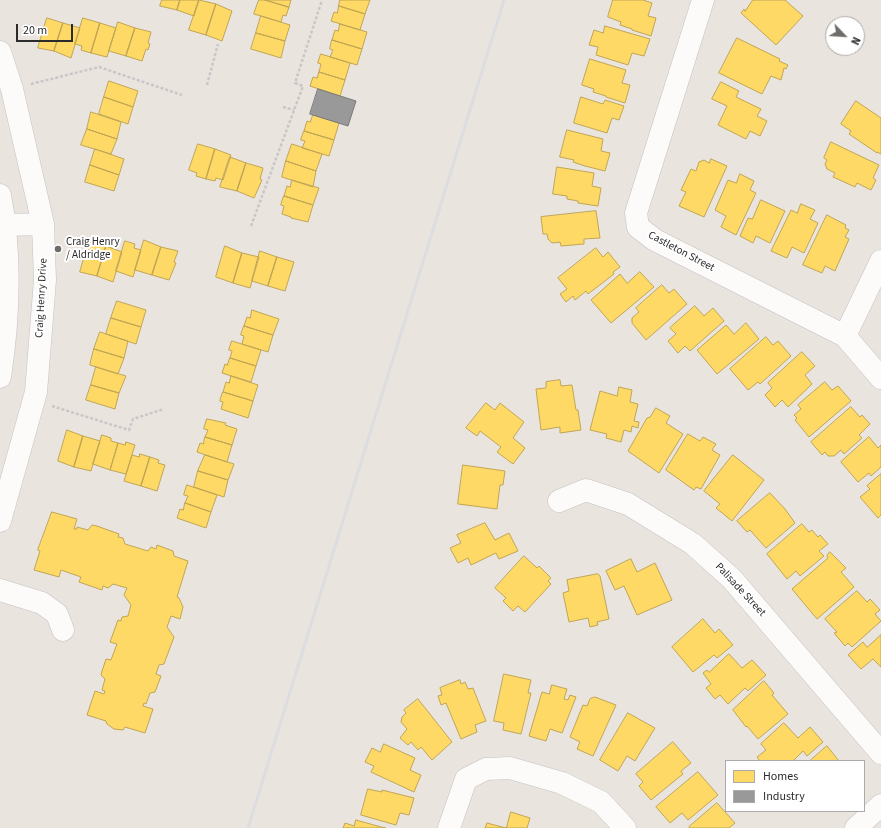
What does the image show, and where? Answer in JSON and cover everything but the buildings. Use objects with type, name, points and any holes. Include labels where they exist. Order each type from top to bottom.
[{"type":"street","name":"Castleton Street","points":[[703,0],[636,213],[638,227],[655,240],[845,336],[881,378]]},
{"type":"street","name":"Craig Henry Drive","points":[[0,52],[12,90],[43,224],[45,280],[36,392],[0,521]]},
{"type":"street","points":[[0,195],[6,225],[7,286],[0,377]]},
{"type":"street","points":[[6,225],[43,224]]},
{"type":"street","points":[[845,336],[881,261]]},
{"type":"street","name":"Palisade Street","points":[[559,501],[586,490],[628,504],[693,544],[732,579],[881,753]]},
{"type":"street","points":[[0,590],[42,603],[57,614],[63,630]]},
{"type":"street","points":[[449,828],[466,779],[486,769],[510,768],[562,783],[601,802],[625,828]]},
{"type":"street","points":[[856,828],[881,805]]},
{"type":"path","points":[[251,226],[303,86],[295,83],[322,0]]},
{"type":"path","points":[[207,85],[218,44]]},
{"type":"path","points":[[12,90],[99,67],[182,95]]},
{"type":"path","points":[[283,107],[294,110]]},
{"type":"path","points":[[50,405],[129,430],[133,419],[164,409]]},
{"type":"railway","points":[[248,828],[504,0]]},
{"type":"place","name":"Craig Henry / Aldridge","points":[[58,249]]}]
